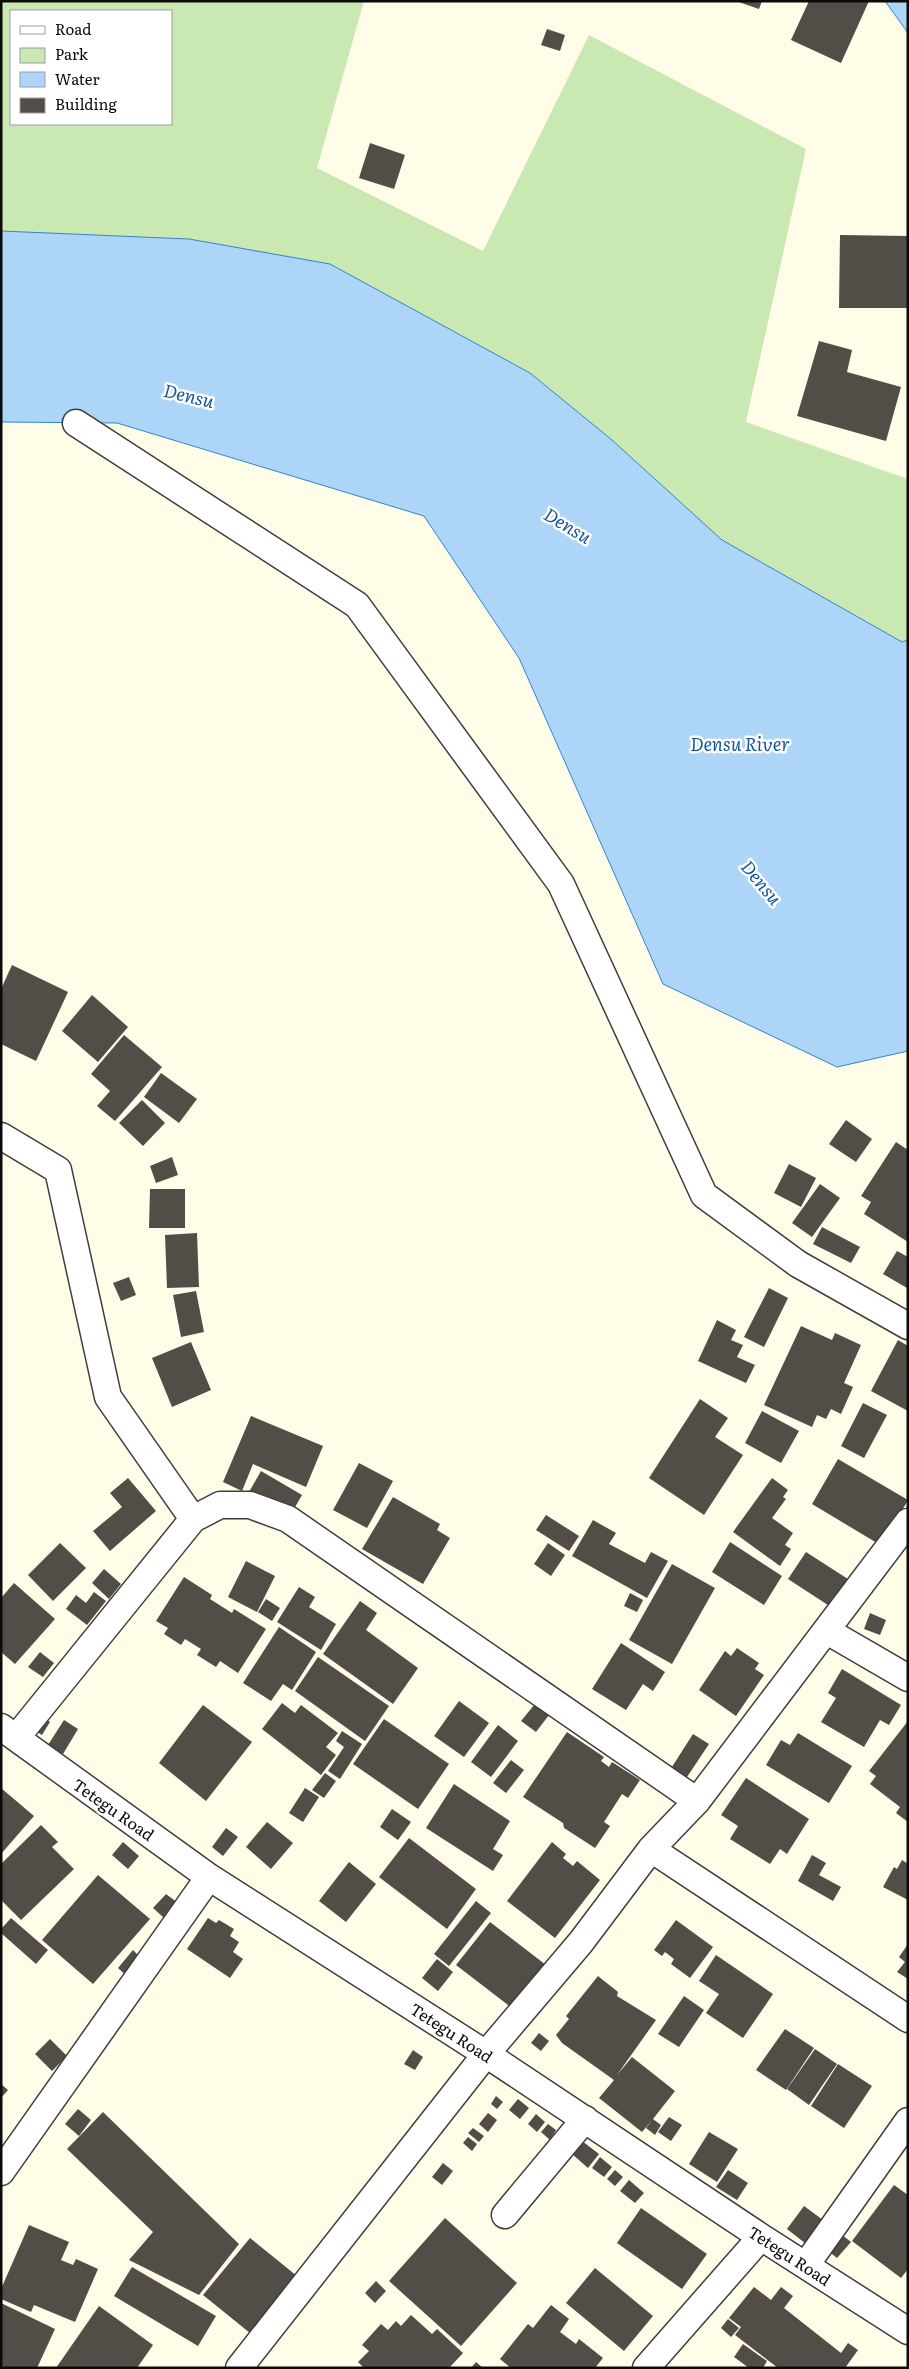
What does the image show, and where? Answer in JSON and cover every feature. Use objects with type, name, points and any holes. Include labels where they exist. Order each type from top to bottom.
[{"type":"street","points":[[76,423],[357,605],[561,884],[704,1195],[798,1264],[908,1326]]},
{"type":"street","points":[[1,1136],[58,1170],[108,1397],[193,1519]]},
{"type":"street","points":[[9,1732],[193,1519],[220,1505],[250,1504],[288,1519],[697,1801]]},
{"type":"street","points":[[239,2368],[486,2054],[580,1942],[651,1849],[697,1801],[908,1522]]},
{"type":"street","points":[[827,1631],[908,1678]]},
{"type":"street","name":"Tetegu Road","points":[[9,1732],[210,1877],[486,2054],[760,2237],[908,2331]]},
{"type":"street","points":[[651,1849],[908,2019]]},
{"type":"street","points":[[1,2172],[210,1877]]},
{"type":"street","points":[[505,2216],[585,2119]]},
{"type":"street","points":[[806,2265],[908,2121]]},
{"type":"street","points":[[646,2368],[760,2237]]},
{"type":"green space","points":[[1,1],[364,1],[317,168],[483,251],[589,35],[806,149],[746,422],[908,479],[908,640],[902,642],[722,540],[612,440],[530,373],[189,239],[1,231]]},
{"type":"water","points":[[885,1],[908,1],[908,33]]},
{"type":"water","name":"Densu River","points":[[1,231],[189,239],[330,264],[530,373],[612,440],[722,540],[902,642],[908,640],[908,1051],[837,1067],[663,984],[519,658],[424,516],[117,423],[1,422]]},
{"type":"building","points":[[736,1],[762,1],[759,9]]},
{"type":"building","points":[[809,1],[869,1],[841,63],[791,40]]},
{"type":"building","points":[[547,29],[565,35],[560,51],[541,45]]},
{"type":"building","points":[[370,143],[405,155],[394,189],[359,178]]},
{"type":"building","points":[[840,235],[908,236],[908,308],[839,308]]},
{"type":"building","points":[[819,341],[852,350],[847,372],[901,387],[886,441],[797,416]]},
{"type":"building","points":[[12,965],[68,992],[36,1061],[1,1044],[1,989]]},
{"type":"building","points":[[92,995],[128,1027],[98,1062],[62,1031]]},
{"type":"building","points":[[124,1035],[162,1067],[115,1121],[97,1106],[110,1091],[91,1074]]},
{"type":"building","points":[[161,1073],[197,1099],[179,1123],[144,1097]]},
{"type":"building","points":[[142,1100],[165,1123],[143,1146],[119,1123]]},
{"type":"building","points":[[846,1120],[872,1139],[856,1162],[829,1144]]},
{"type":"building","points":[[896,1142],[908,1150],[908,1242],[864,1214],[871,1202],[861,1196]]},
{"type":"building","points":[[172,1157],[178,1175],[156,1183],[150,1166]]},
{"type":"building","points":[[789,1164],[816,1178],[801,1207],[774,1193]]},
{"type":"building","points":[[820,1184],[840,1198],[812,1237],[792,1223]]},
{"type":"building","points":[[150,1189],[185,1189],[185,1228],[149,1228]]},
{"type":"building","points":[[822,1227],[860,1247],[851,1263],[813,1244]]},
{"type":"building","points":[[197,1233],[199,1287],[167,1288],[165,1235]]},
{"type":"building","points":[[897,1251],[908,1257],[907,1288],[883,1274]]},
{"type":"building","points":[[129,1277],[136,1295],[121,1301],[113,1283]]},
{"type":"building","points":[[769,1288],[788,1298],[764,1347],[744,1337]]},
{"type":"building","points":[[196,1291],[204,1332],[181,1337],[173,1295]]},
{"type":"building","points":[[717,1320],[736,1330],[731,1340],[743,1345],[737,1357],[755,1365],[746,1383],[698,1361]]},
{"type":"building","points":[[801,1326],[832,1340],[835,1333],[861,1345],[844,1383],[853,1387],[841,1414],[831,1409],[826,1419],[817,1415],[812,1427],[764,1405]]},
{"type":"building","points":[[898,1340],[908,1346],[908,1411],[871,1391]]},
{"type":"building","points":[[191,1342],[211,1390],[172,1407],[152,1358]]},
{"type":"building","points":[[700,1399],[728,1418],[715,1437],[743,1455],[704,1515],[649,1478]]},
{"type":"building","points":[[863,1403],[887,1415],[864,1458],[841,1446]]},
{"type":"building","points":[[762,1411],[799,1431],[781,1463],[745,1443]]},
{"type":"building","points":[[251,1416],[323,1446],[306,1487],[253,1464],[242,1491],[223,1482]]},
{"type":"building","points":[[838,1459],[908,1500],[882,1546],[812,1504]]},
{"type":"building","points":[[359,1463],[393,1481],[367,1528],[333,1510]]},
{"type":"building","points":[[261,1471],[302,1495],[290,1516],[249,1492]]},
{"type":"building","points":[[128,1478],[156,1511],[110,1551],[93,1531],[122,1507],[110,1493]]},
{"type":"building","points":[[772,1478],[788,1490],[783,1497],[786,1499],[772,1518],[793,1533],[785,1545],[791,1549],[780,1566],[733,1532]]},
{"type":"building","points":[[393,1497],[440,1524],[437,1530],[450,1538],[423,1584],[362,1549]]},
{"type":"building","points":[[546,1515],[579,1536],[569,1551],[536,1530]]},
{"type":"building","points":[[593,1520],[616,1533],[609,1544],[645,1563],[651,1552],[668,1561],[647,1598],[572,1556]]},
{"type":"building","points":[[730,1542],[782,1576],[764,1605],[712,1572]]},
{"type":"building","points":[[60,1543],[86,1568],[53,1601],[28,1575]]},
{"type":"building","points":[[548,1543],[565,1555],[551,1576],[534,1564]]},
{"type":"building","points":[[806,1552],[851,1581],[834,1609],[788,1579]]},
{"type":"building","points":[[246,1561],[275,1576],[257,1612],[228,1597]]},
{"type":"building","points":[[672,1564],[715,1588],[672,1664],[629,1640]]},
{"type":"building","points":[[104,1569],[121,1584],[109,1599],[92,1583]]},
{"type":"building","points":[[184,1577],[212,1595],[210,1599],[232,1613],[234,1609],[266,1629],[238,1673],[220,1661],[216,1667],[197,1655],[201,1649],[185,1639],[181,1645],[164,1634],[168,1628],[156,1621]]},
{"type":"building","points":[[14,1583],[55,1619],[15,1664],[1,1652],[1,1598]]},
{"type":"building","points":[[299,1587],[315,1597],[309,1607],[336,1624],[321,1650],[277,1622]]},
{"type":"building","points":[[94,1592],[106,1601],[87,1625],[66,1609],[76,1595],[86,1603]]},
{"type":"building","points":[[630,1593],[643,1600],[637,1612],[624,1606]]},
{"type":"building","points":[[266,1599],[280,1608],[272,1621],[258,1612]]},
{"type":"building","points":[[360,1601],[377,1613],[366,1630],[418,1668],[393,1704],[323,1654]]},
{"type":"building","points":[[870,1613],[886,1620],[880,1635],[864,1629]]},
{"type":"building","points":[[279,1627],[316,1652],[292,1690],[283,1684],[271,1701],[243,1683]]},
{"type":"building","points":[[621,1643],[665,1672],[653,1691],[643,1684],[626,1710],[592,1689]]},
{"type":"building","points":[[737,1648],[759,1663],[755,1669],[764,1675],[736,1716],[699,1690],[725,1651],[731,1656]]},
{"type":"building","points":[[40,1652],[54,1663],[43,1677],[28,1667]]},
{"type":"building","points":[[318,1657],[389,1706],[365,1741],[295,1691]]},
{"type":"building","points":[[842,1669],[901,1705],[889,1725],[880,1720],[864,1747],[821,1722],[836,1698],[828,1693]]},
{"type":"building","points":[[459,1701],[489,1723],[464,1757],[434,1736]]},
{"type":"building","points":[[282,1703],[295,1713],[301,1705],[338,1733],[326,1747],[336,1755],[321,1775],[262,1729]]},
{"type":"building","points":[[535,1704],[549,1715],[536,1732],[521,1721]]},
{"type":"building","points":[[203,1705],[252,1742],[206,1801],[159,1763]]},
{"type":"building","points":[[38,1714],[50,1722],[42,1735],[29,1727]]},
{"type":"building","points":[[384,1719],[449,1764],[418,1809],[353,1764]]},
{"type":"building","points":[[64,1720],[78,1729],[63,1754],[48,1745]]},
{"type":"building","points":[[908,1721],[908,1822],[896,1813],[900,1807],[870,1784],[876,1776],[869,1771]]},
{"type":"building","points":[[498,1725],[518,1741],[491,1777],[471,1762]]},
{"type":"building","points":[[342,1731],[362,1744],[340,1779],[328,1771],[344,1747],[336,1741]]},
{"type":"building","points":[[567,1732],[604,1757],[601,1761],[609,1767],[612,1762],[640,1780],[628,1798],[622,1794],[604,1822],[610,1826],[595,1848],[564,1828],[563,1823],[523,1797]]},
{"type":"building","points":[[798,1733],[852,1766],[829,1803],[766,1765],[781,1740],[790,1745]]},
{"type":"building","points":[[693,1734],[709,1744],[685,1780],[670,1770]]},
{"type":"building","points":[[511,1760],[524,1770],[506,1793],[493,1783]]},
{"type":"building","points":[[325,1773],[336,1781],[324,1798],[312,1790]]},
{"type":"building","points":[[746,1778],[809,1819],[787,1854],[780,1849],[770,1864],[730,1839],[738,1826],[721,1815]]},
{"type":"building","points":[[454,1784],[510,1821],[493,1849],[503,1855],[493,1871],[426,1828]]},
{"type":"building","points":[[1,1788],[34,1816],[1,1854]]},
{"type":"building","points":[[305,1788],[319,1797],[303,1822],[289,1813]]},
{"type":"building","points":[[392,1809],[411,1822],[398,1840],[380,1827]]},
{"type":"building","points":[[267,1822],[293,1843],[271,1869],[246,1847]]},
{"type":"building","points":[[41,1825],[58,1842],[52,1847],[74,1869],[21,1920],[1,1900],[1,1864]]},
{"type":"building","points":[[226,1828],[238,1837],[223,1856],[212,1847]]},
{"type":"building","points":[[409,1838],[476,1889],[447,1929],[379,1877]]},
{"type":"building","points":[[123,1842],[139,1856],[128,1869],[112,1855]]},
{"type":"building","points":[[552,1842],[566,1854],[563,1858],[573,1866],[577,1861],[600,1880],[555,1938],[507,1901]]},
{"type":"building","points":[[812,1855],[826,1863],[819,1875],[841,1887],[833,1901],[798,1881]]},
{"type":"building","points":[[902,1860],[908,1864],[908,1900],[883,1887],[894,1867],[897,1869]]},
{"type":"building","points":[[349,1862],[376,1884],[346,1922],[319,1901]]},
{"type":"building","points":[[98,1875],[150,1919],[93,1984],[42,1940]]},
{"type":"building","points":[[166,1894],[178,1903],[164,1918],[153,1908]]},
{"type":"building","points":[[476,1901],[491,1913],[449,1966],[434,1954]]},
{"type":"building","points":[[11,1918],[48,1950],[36,1964],[1,1933],[1,1929]]},
{"type":"building","points":[[208,1918],[216,1923],[219,1920],[234,1929],[230,1936],[239,1942],[233,1952],[243,1959],[230,1978],[187,1949]]},
{"type":"building","points":[[676,1920],[713,1947],[690,1978],[671,1964],[674,1959],[665,1952],[662,1956],[654,1950]]},
{"type":"building","points":[[490,1922],[546,1965],[512,2008],[456,1965]]},
{"type":"building","points":[[908,1944],[908,1979],[897,1972],[905,1962],[899,1957]]},
{"type":"building","points":[[133,1950],[144,1961],[129,1978],[118,1968]]},
{"type":"building","points":[[716,1955],[773,1994],[743,2038],[706,2013],[719,1994],[699,1981]]},
{"type":"building","points":[[437,1959],[453,1972],[438,1991],[422,1978]]},
{"type":"building","points":[[598,1976],[618,1992],[617,1996],[656,2020],[617,2075],[632,2057],[675,2091],[653,2119],[661,2125],[655,2135],[646,2128],[652,2120],[642,2132],[599,2098],[614,2080],[562,2043],[556,2035],[569,2019],[566,2016]]},
{"type":"building","points":[[684,1996],[704,2010],[679,2047],[658,2034]]},
{"type":"building","points":[[785,2029],[814,2048],[786,2090],[756,2070]]},
{"type":"building","points":[[539,2033],[549,2041],[541,2051],[531,2043]]},
{"type":"building","points":[[50,2039],[67,2056],[52,2071],[35,2054]]},
{"type":"building","points":[[815,2049],[837,2064],[809,2105],[787,2089]]},
{"type":"building","points":[[413,2050],[423,2057],[415,2070],[404,2064]]},
{"type":"building","points":[[838,2064],[872,2086],[844,2128],[811,2106]]},
{"type":"building","points":[[1,2084],[8,2090],[1,2098]]},
{"type":"building","points":[[496,2096],[503,2102],[497,2109],[491,2104]]},
{"type":"building","points":[[518,2099],[529,2108],[520,2119],[509,2110]]},
{"type":"building","points":[[78,2109],[91,2120],[79,2136],[65,2124]]},
{"type":"building","points":[[103,2112],[239,2244],[199,2295],[129,2260],[153,2232],[67,2149]]},
{"type":"building","points":[[488,2113],[497,2120],[488,2132],[479,2124]]},
{"type":"building","points":[[536,2114],[545,2122],[537,2132],[528,2124]]},
{"type":"building","points":[[669,2117],[682,2125],[671,2141],[658,2132]]},
{"type":"building","points":[[548,2124],[556,2130],[550,2140],[541,2132]]},
{"type":"building","points":[[473,2128],[484,2136],[479,2142],[468,2133]]},
{"type":"building","points":[[709,2132],[738,2149],[717,2182],[689,2164]]},
{"type":"building","points":[[468,2137],[477,2144],[472,2151],[463,2143]]},
{"type":"building","points":[[582,2141],[599,2154],[588,2168],[572,2154]]},
{"type":"building","points":[[600,2157],[612,2167],[604,2177],[592,2168]]},
{"type":"building","points":[[443,2163],[453,2171],[442,2185],[432,2177]]},
{"type":"building","points":[[615,2170],[623,2177],[615,2186],[607,2179]]},
{"type":"building","points":[[728,2170],[748,2183],[737,2200],[716,2187]]},
{"type":"building","points":[[629,2180],[644,2193],[635,2203],[620,2191]]},
{"type":"building","points":[[894,2185],[908,2195],[908,2269],[901,2278],[852,2241]]},
{"type":"building","points":[[804,2206],[827,2223],[810,2247],[787,2229]]},
{"type":"building","points":[[641,2208],[707,2254],[682,2289],[617,2243]]},
{"type":"building","points":[[445,2218],[517,2283],[461,2346],[389,2281]]},
{"type":"building","points":[[29,2225],[69,2242],[61,2260],[73,2265],[76,2259],[98,2269],[75,2322],[34,2305],[31,2312],[1,2299],[1,2289]]},
{"type":"building","points":[[841,2234],[851,2242],[837,2258],[827,2250]]},
{"type":"building","points":[[250,2238],[297,2276],[250,2333],[203,2295]]},
{"type":"building","points":[[132,2267],[216,2316],[198,2346],[114,2296]]},
{"type":"building","points":[[595,2268],[653,2316],[624,2351],[566,2303]]},
{"type":"building","points":[[376,2281],[386,2291],[375,2303],[365,2293]]},
{"type":"building","points":[[754,2287],[771,2300],[781,2287],[793,2296],[784,2308],[841,2353],[848,2343],[858,2350],[845,2368],[778,2368],[735,2335],[741,2327],[729,2318]]},
{"type":"building","points":[[1,2303],[55,2329],[37,2368],[1,2368]]},
{"type":"building","points":[[551,2305],[569,2319],[560,2332],[576,2344],[579,2339],[603,2358],[595,2368],[511,2368],[500,2359],[528,2324],[533,2328]]},
{"type":"building","points":[[99,2306],[153,2345],[137,2368],[56,2368]]},
{"type":"building","points":[[411,2315],[432,2334],[437,2329],[463,2353],[449,2368],[364,2368],[358,2362],[369,2351],[362,2345],[381,2324],[388,2330],[396,2321],[401,2326]]},
{"type":"building","points":[[728,2319],[739,2328],[731,2337],[721,2328]]},
{"type":"building","points":[[743,2344],[767,2361],[763,2368],[749,2368],[734,2357]]},
{"type":"building","points":[[476,2362],[483,2368],[471,2368]]},
{"type":"water label","name":"Densu","points":[[189,395]]},
{"type":"water label","name":"Densu","points":[[568,525]]},
{"type":"water label","name":"Densu","points":[[762,882]]}]
